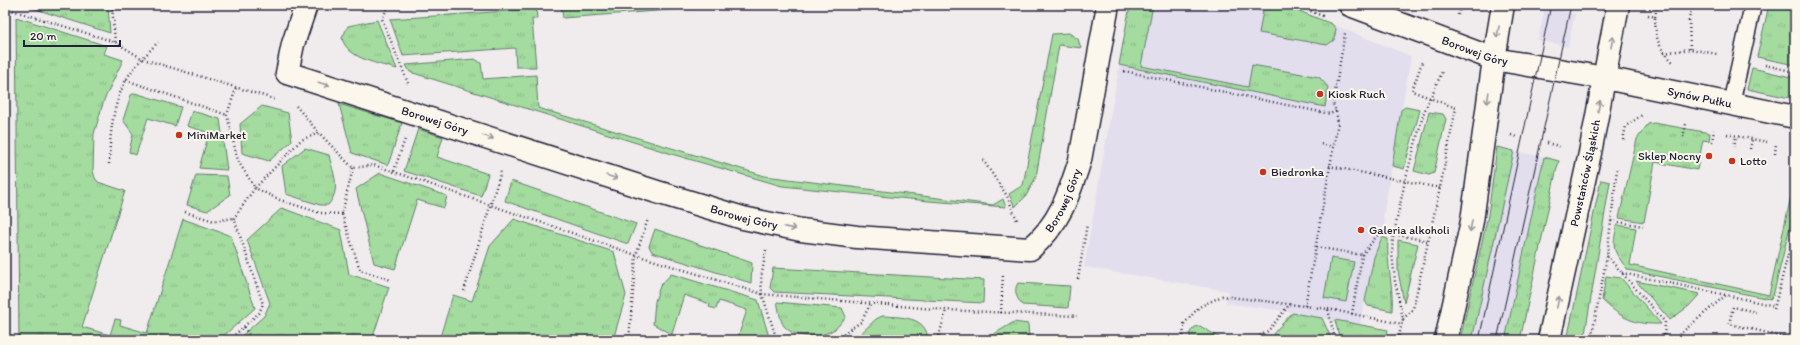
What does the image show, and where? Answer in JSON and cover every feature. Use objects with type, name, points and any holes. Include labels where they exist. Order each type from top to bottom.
[{"type":"street","name":"Borowej Góry","points":[[306,5],[293,44],[287,73],[657,192],[743,218],[802,230],[849,236],[1030,249],[1042,239],[1061,212],[1080,160],[1108,5]]},
{"type":"street","name":"Borowej Góry","points":[[1350,5],[1494,59],[1605,78]]},
{"type":"street","points":[[1446,340],[1472,221],[1494,59],[1503,5]]},
{"type":"street","name":"Powstańców Śląskich","points":[[1549,340],[1605,78],[1618,5]]},
{"type":"street","name":"Synów Pułku","points":[[1605,78],[1795,117]]},
{"type":"lane","points":[[1731,104],[1753,5]]},
{"type":"path","points":[[112,5],[115,42]]},
{"type":"path","points":[[1657,5],[1655,17],[1656,39],[1664,53],[1676,65]]},
{"type":"path","points":[[1690,49],[1689,19],[1692,5]]},
{"type":"path","points":[[5,8],[115,42],[143,59],[281,101]]},
{"type":"path","points":[[1648,15],[1655,17]]},
{"type":"path","points":[[1305,306],[1338,122],[1333,104],[1346,26]]},
{"type":"path","points":[[109,164],[110,140],[114,116],[126,80],[158,42]]},
{"type":"path","points":[[1403,319],[1413,309],[1456,108],[1412,91],[1424,55]]},
{"type":"path","points":[[1398,340],[1403,319],[1392,253],[1394,235],[1405,181],[1424,112],[1446,64]]},
{"type":"path","points":[[1129,71],[1330,114],[1336,111]]},
{"type":"path","points":[[126,80],[227,115]]},
{"type":"path","points":[[236,88],[227,115],[238,162],[255,188],[280,200],[320,213],[342,214]]},
{"type":"path","points":[[288,103],[296,106],[319,133],[353,168]]},
{"type":"path","points":[[1621,147],[1626,126],[1642,115],[1648,115]]},
{"type":"path","points":[[1683,137],[1686,124]]},
{"type":"path","points":[[1712,142],[1714,130]]},
{"type":"path","points":[[185,212],[214,221],[234,218],[255,188],[301,140],[319,133]]},
{"type":"path","points":[[1734,147],[1736,136]]},
{"type":"path","points":[[1750,149],[1752,140]]},
{"type":"path","points":[[1547,143],[1562,146]]},
{"type":"path","points":[[1775,154],[1776,143]]},
{"type":"path","points":[[464,291],[509,144]]},
{"type":"path","points":[[1321,144],[1333,147]]},
{"type":"path","points":[[982,160],[1007,196],[1020,226],[1042,239]]},
{"type":"path","points":[[1591,340],[1607,256],[1618,161]]},
{"type":"path","points":[[353,168],[374,165],[636,255],[762,294],[946,310],[1077,316]]},
{"type":"path","points":[[1329,166],[1440,188]]},
{"type":"path","points":[[353,168],[342,214],[360,270],[391,280]]},
{"type":"path","points":[[629,340],[636,255],[657,192]]},
{"type":"path","points":[[229,340],[259,313],[263,304],[234,218]]},
{"type":"path","points":[[1611,221],[1643,226]]},
{"type":"path","points":[[770,224],[761,279],[762,294],[777,340]]},
{"type":"path","points":[[1774,309],[1795,227]]},
{"type":"path","points":[[1371,233],[1394,235],[1428,241]]},
{"type":"path","points":[[1352,314],[1362,255],[1379,233]]},
{"type":"path","points":[[1316,247],[1362,255]]},
{"type":"path","points":[[1001,313],[1005,248]]},
{"type":"path","points":[[1607,256],[1665,322],[1664,340]]},
{"type":"path","points":[[1622,273],[1775,306]]},
{"type":"path","points":[[1673,340],[1726,295]]},
{"type":"path","points":[[1183,340],[1184,324],[1199,307],[1222,296],[1328,309],[1402,324]]},
{"type":"path","points":[[833,340],[861,322],[871,303]]},
{"type":"path","points":[[1252,340],[1268,331],[1289,304]]},
{"type":"path","points":[[1756,312],[1733,307],[1729,324],[1795,339]]},
{"type":"path","points":[[1328,309],[1335,340]]},
{"type":"path","points":[[938,340],[946,310]]},
{"type":"path","points":[[244,327],[252,340]]},
{"type":"shaded area","points":[[1130,5],[1284,5],[1411,56],[1383,218],[1385,221],[1384,227],[1374,257],[1360,325],[1277,310],[1226,303],[1228,291],[1084,267]]},
{"type":"shaded area","points":[[1545,7],[1575,14],[1568,47],[1538,40]]},
{"type":"shaded area","points":[[1514,151],[1544,157],[1505,340],[1472,340]]},
{"type":"green space","points":[[23,5],[108,5],[110,33]]},
{"type":"green space","points":[[523,5],[536,5],[537,19],[532,19],[536,67],[516,67],[515,48],[403,56],[390,19],[523,10]]},
{"type":"green space","points":[[561,5],[737,5],[563,18]]},
{"type":"green space","points":[[1130,5],[1153,5],[1141,66],[1248,87],[1252,65],[1319,77],[1328,87],[1325,107],[1119,65]]},
{"type":"green space","points":[[1234,5],[1284,5],[1332,24],[1336,29],[1334,40],[1327,45],[1259,33],[1263,11]]},
{"type":"green space","points":[[1769,5],[1795,11],[1795,65],[1757,57]]},
{"type":"green space","points":[[16,17],[107,46],[104,54],[123,60],[104,100],[94,134],[93,171],[98,182],[125,191],[82,327],[110,335],[115,319],[121,320],[120,325],[147,333],[183,219],[231,236],[255,308],[219,340],[19,340]]},
{"type":"green space","points":[[377,20],[397,69],[373,63],[357,56],[345,45],[342,38],[348,26]]},
{"type":"green space","points":[[1069,33],[1078,39],[1081,48],[1059,45],[1036,177],[1026,196],[1015,207],[1009,194],[1023,185],[1052,34]]},
{"type":"green space","points":[[475,59],[481,63],[483,79],[536,75],[538,108],[765,176],[993,205],[1003,199],[1006,207],[929,201],[782,186],[675,155],[410,72],[406,65]]},
{"type":"green space","points":[[1752,68],[1795,78],[1795,99],[1747,89]]},
{"type":"green space","points":[[135,93],[181,107],[175,126],[148,118],[136,155],[129,152],[133,134],[123,120],[131,95]]},
{"type":"green space","points":[[339,104],[402,123],[388,165],[352,153]]},
{"type":"green space","points":[[262,106],[288,113],[292,141],[269,161],[242,153],[240,124]]},
{"type":"green space","points":[[1405,107],[1420,110],[1404,169],[1392,166],[1401,110]]},
{"type":"green space","points":[[192,111],[220,119],[227,170],[199,168],[209,133],[187,126]]},
{"type":"green space","points":[[1429,112],[1443,114],[1446,119],[1434,173],[1429,175],[1414,171]]},
{"type":"green space","points":[[1654,123],[1710,133],[1709,141],[1703,140],[1697,170],[1655,162],[1644,222],[1619,218],[1637,139],[1648,124]]},
{"type":"green space","points":[[418,129],[443,137],[437,157],[488,174],[481,196],[404,171]]},
{"type":"green space","points":[[1497,147],[1514,151],[1472,340],[1460,340],[1488,215]]},
{"type":"green space","points":[[305,148],[329,155],[336,187],[335,193],[328,205],[320,205],[286,194],[282,166]]},
{"type":"green space","points":[[1544,157],[1559,161],[1520,340],[1505,340]]},
{"type":"green space","points":[[380,173],[447,196],[444,208],[417,200],[395,269],[374,263],[356,189]]},
{"type":"green space","points":[[196,175],[227,176],[230,195],[207,211],[187,205]]},
{"type":"green space","points":[[1795,178],[1795,206],[1773,296],[1770,299],[1628,270],[1616,253],[1614,240],[1617,225],[1636,228],[1630,265],[1769,295]]},
{"type":"green space","points":[[1601,180],[1610,182],[1584,340],[1567,340]]},
{"type":"green space","points":[[511,181],[636,224],[628,244],[505,201]]},
{"type":"green space","points":[[282,208],[341,230],[349,274],[389,287],[372,340],[237,340],[264,316],[270,303],[247,240]]},
{"type":"green space","points":[[514,219],[614,252],[626,295],[613,340],[439,340],[453,295],[472,301],[490,246]]},
{"type":"green space","points":[[655,229],[752,263],[751,283],[652,252],[649,246]]},
{"type":"green space","points":[[1382,237],[1388,239],[1392,311],[1368,306],[1365,301],[1374,257]]},
{"type":"green space","points":[[1398,240],[1418,244],[1404,303],[1398,271]]},
{"type":"green space","points":[[1331,258],[1354,262],[1346,302],[1324,298]]},
{"type":"green space","points":[[773,268],[984,280],[983,303],[774,292],[770,288]]},
{"type":"green space","points":[[671,274],[758,300],[770,340],[737,340],[747,310],[719,301],[716,309],[709,307],[710,304],[684,295],[672,334],[653,324],[655,301],[660,286]]},
{"type":"green space","points":[[1606,276],[1621,278],[1661,324],[1635,322],[1622,316],[1602,300]]},
{"type":"green space","points":[[1636,281],[1700,294],[1689,306],[1670,320]]},
{"type":"green space","points":[[1018,283],[1070,286],[1068,308],[1022,305],[1016,294]]},
{"type":"green space","points":[[777,302],[842,308],[846,317],[835,329],[823,334],[809,336],[795,334],[784,326]]},
{"type":"green space","points":[[1292,313],[1322,318],[1332,340],[1283,340],[1273,334]]},
{"type":"green space","points":[[882,316],[912,319],[918,322],[927,332],[928,340],[854,340],[876,319]]},
{"type":"green space","points":[[1335,320],[1388,330],[1386,340],[1340,340]]},
{"type":"green space","points":[[1014,322],[1028,324],[1029,340],[984,340]]},
{"type":"green space","points":[[1200,326],[1224,340],[1190,340],[1190,332],[1195,327]]},
{"type":"tram line","points":[[1479,340],[1551,5]]},
{"type":"tram line","points":[[1497,340],[1571,5]]},
{"type":"place","name":"Kiosk Ruch","points":[[1320,94]]},
{"type":"place","name":"MiniMarket","points":[[179,135]]},
{"type":"place","name":"Sklep Nocny","points":[[1709,156]]},
{"type":"place","name":"Lotto","points":[[1732,161]]},
{"type":"place","name":"Biedronka","points":[[1263,172]]},
{"type":"place","name":"Galeria alkoholi","points":[[1361,230]]}]
